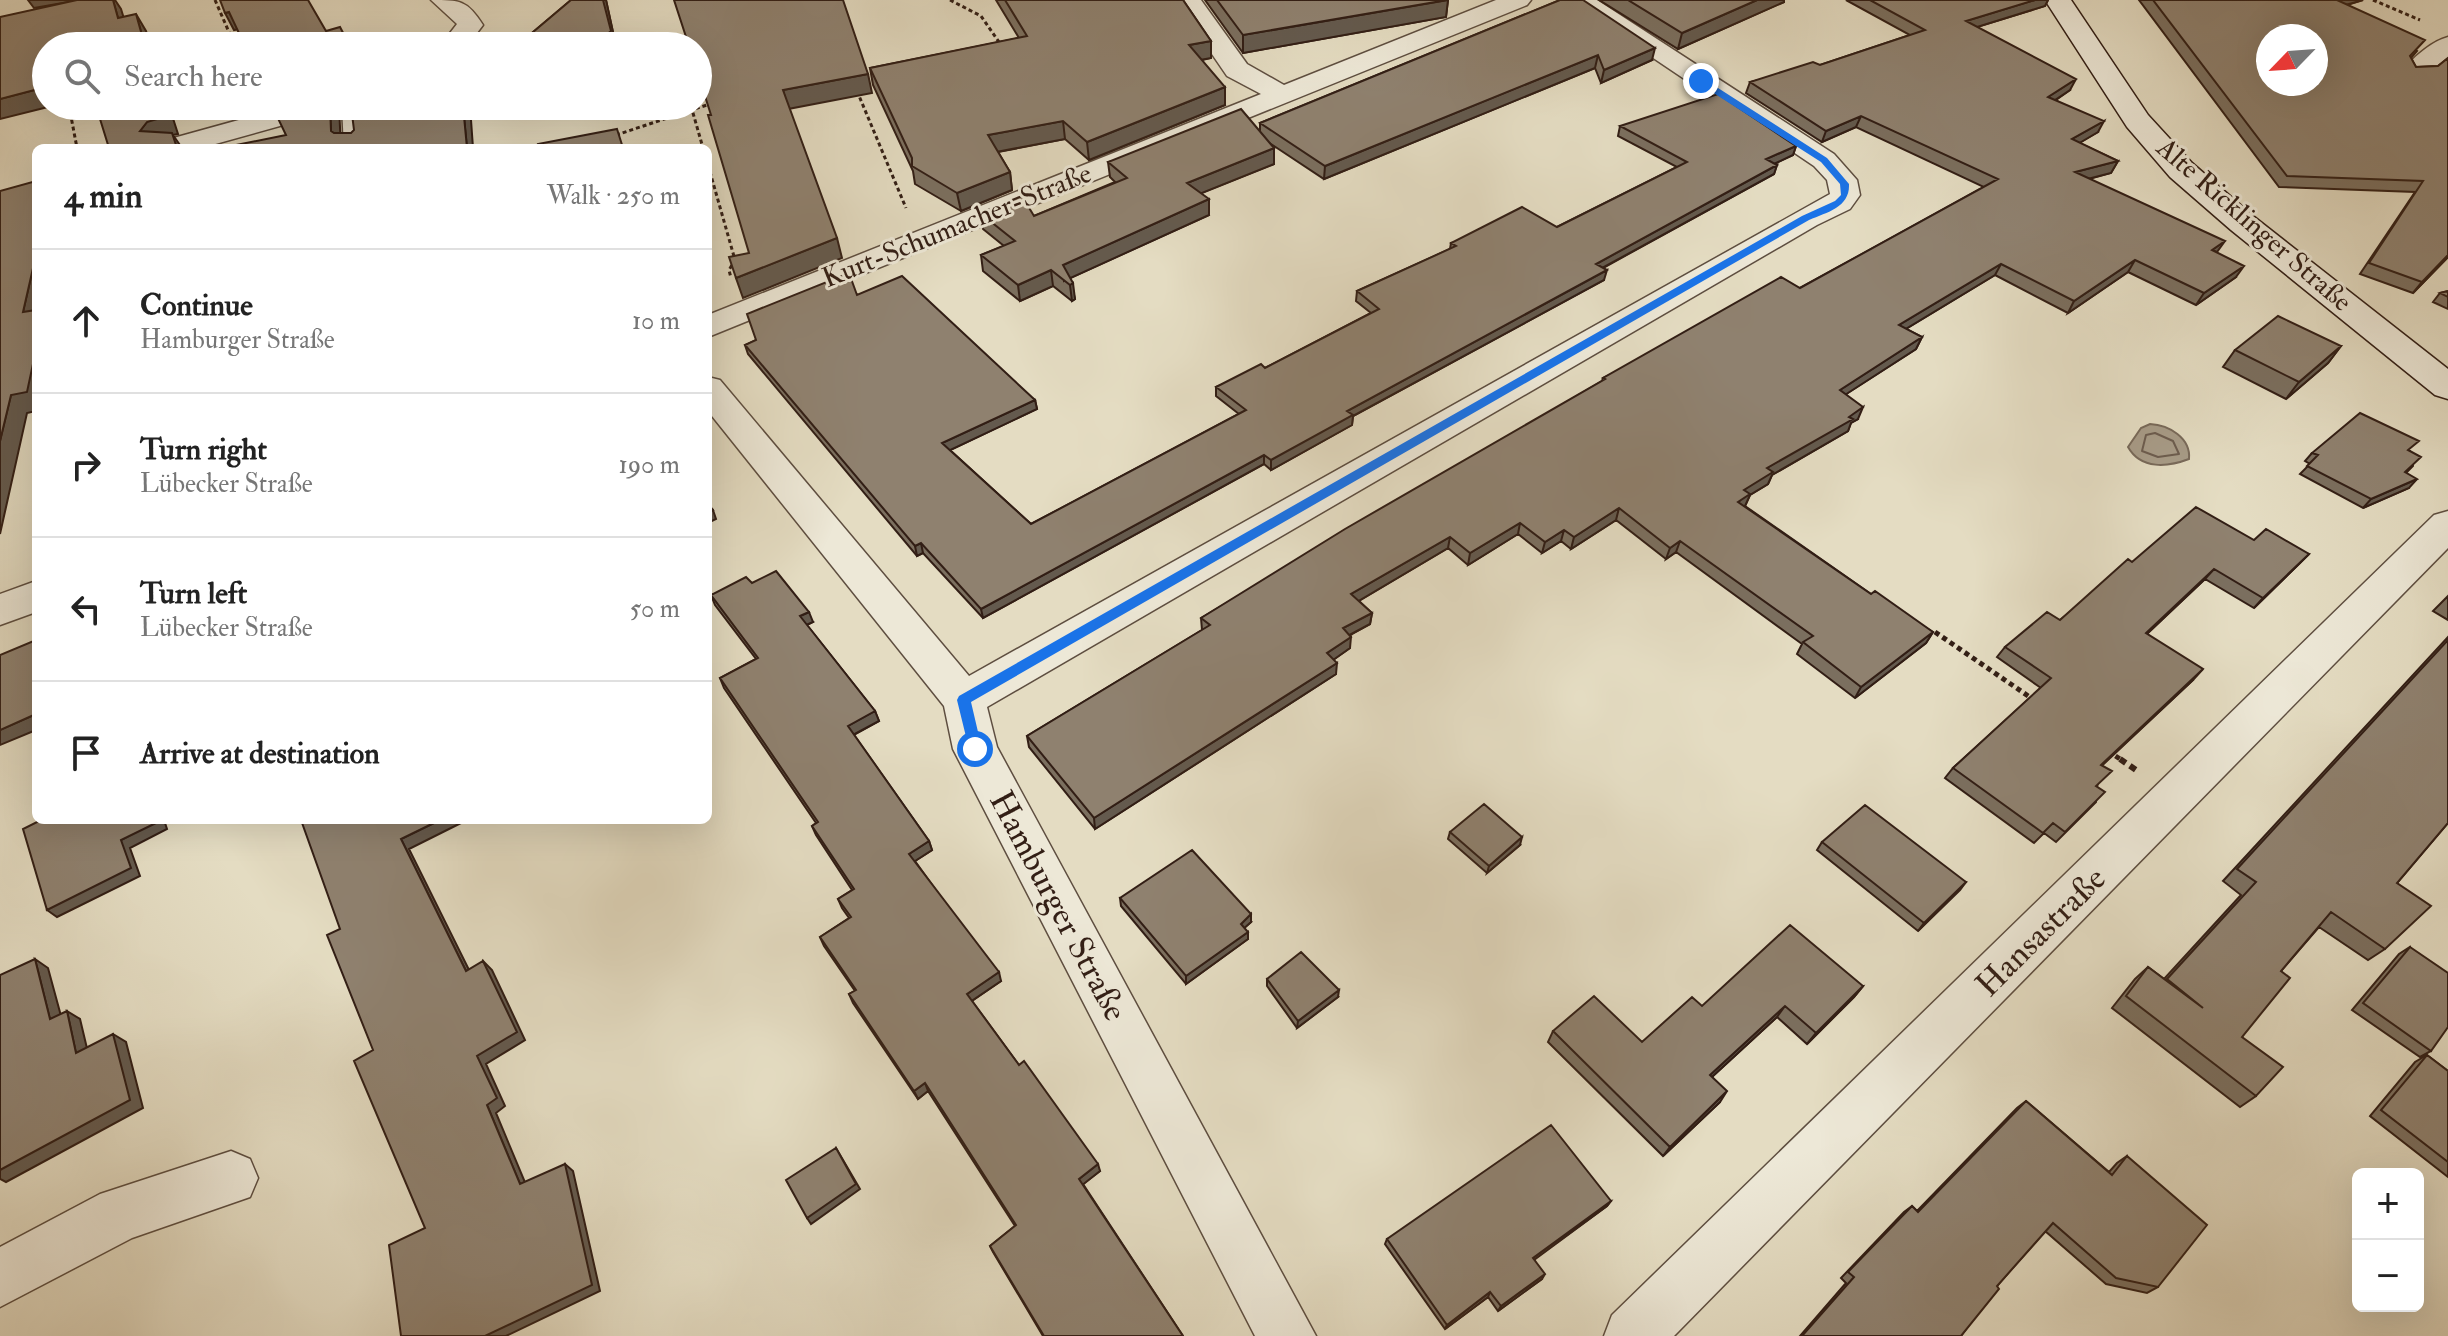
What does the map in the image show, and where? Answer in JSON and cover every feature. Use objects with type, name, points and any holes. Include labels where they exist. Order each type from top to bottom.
[{"type":"main road","name":"Alte Ricklinger Straße","points":[[2058,0],[2137,121],[2181,170],[2242,223],[2448,387]]},
{"type":"street","points":[[444,0],[464,15],[470,25],[464,32]]},
{"type":"street","points":[[1188,0],[1237,70],[1281,94]]},
{"type":"street","name":"Kurt-Schumacher-Straße","points":[[712,325],[1518,0]]},
{"type":"street","points":[[964,700],[1792,226],[1839,203],[1845,195],[1845,184],[1824,160],[1580,0]]},
{"type":"street","points":[[2418,69],[2448,45]]},
{"type":"street","points":[[183,144],[270,120]]},
{"type":"street","name":"Hamburger Straße","points":[[712,393],[964,700],[975,749],[1287,1336]]},
{"type":"street","name":"Hansastraße","points":[[1633,1336],[2448,525]]},
{"type":"street","points":[[0,610],[32,598]]},
{"type":"street","points":[[0,1278],[120,1214],[231,1178]]},
{"type":"lane","points":[[350,120],[352,144]]},
{"type":"path","points":[[215,0],[229,32]]},
{"type":"path","points":[[950,0],[981,16],[1006,52]]},
{"type":"path","points":[[2373,0],[2425,21]]},
{"type":"path","points":[[857,90],[912,221],[925,239]]},
{"type":"path","points":[[712,103],[723,100]]},
{"type":"path","points":[[72,120],[76,144]]},
{"type":"path","points":[[610,137],[658,120]]},
{"type":"path","points":[[695,120],[702,144]]},
{"type":"path","points":[[712,179],[735,260],[729,270],[739,315]]},
{"type":"path","points":[[1935,632],[2037,702]]},
{"type":"path","points":[[2100,745],[2177,798]]},
{"type":"water","points":[[2150,424],[2164,427],[2183,439],[2189,459],[2156,465],[2133,454],[2128,447],[2141,428]]},
{"type":"building","points":[[77,0],[113,0],[118,18],[136,14],[141,32],[32,32],[32,91],[0,99],[0,17]]},
{"type":"building","points":[[220,0],[308,0],[326,31],[340,27],[343,32],[238,32],[229,12],[225,13]]},
{"type":"building","points":[[571,0],[603,0],[611,31],[610,32],[533,32]]},
{"type":"building","points":[[674,0],[843,0],[868,74],[783,90],[837,238],[736,278],[729,257],[749,253],[709,120],[712,120],[712,32],[684,32]]},
{"type":"building","points":[[1005,0],[1183,0],[1211,41],[1189,45],[1225,87],[1087,142],[1063,121],[988,135],[1010,172],[957,193],[912,166],[912,158],[870,68],[1027,36]]},
{"type":"building","points":[[1217,0],[1447,0],[1243,35]]},
{"type":"building","points":[[1560,0],[1583,0],[1655,48],[1604,70],[1598,55],[1325,166],[1260,123]]},
{"type":"building","points":[[1628,0],[1757,0],[1682,33]]},
{"type":"building","points":[[1870,0],[2035,0],[1966,21],[2076,79],[2048,97],[2104,121],[2072,139],[2118,161],[2075,172],[2225,241],[2212,250],[2244,266],[2204,293],[2135,260],[2074,301],[2001,264],[1899,325],[1922,337],[1840,390],[1863,407],[1849,417],[1853,419],[1767,468],[1773,472],[1744,490],[1750,494],[1738,502],[1871,594],[1875,591],[1933,632],[1861,687],[1803,642],[1813,636],[1680,541],[1670,548],[1619,508],[1574,537],[1564,530],[1545,542],[1520,523],[1470,553],[1450,537],[1351,594],[1372,613],[1343,628],[1351,637],[1327,653],[1337,663],[1094,818],[1027,736],[1210,625],[1201,618],[1345,529],[1603,378],[1781,277],[1800,288],[1998,179],[1861,116],[1826,131],[1750,82],[1813,62],[1820,65],[1925,30]]},
{"type":"building","points":[[2153,0],[2337,0],[2425,40],[2410,56],[2416,67],[2438,66],[2448,58],[2448,255],[2422,282],[2369,263],[2423,181],[2287,176]]},
{"type":"building","points":[[1718,94],[1796,146],[1766,159],[1777,165],[1596,264],[1607,270],[1347,411],[1353,415],[1271,460],[1264,455],[981,609],[921,543],[915,546],[745,345],[756,340],[747,314],[849,273],[857,295],[902,276],[1035,400],[942,443],[1031,524],[1246,410],[1216,387],[1261,364],[1265,368],[1379,309],[1357,291],[1456,246],[1451,243],[1522,207],[1557,227],[1687,162],[1620,126]]},
{"type":"building","points":[[1241,109],[1274,148],[1187,183],[1209,199],[1063,265],[1073,283],[1070,285],[1051,270],[1018,285],[981,255],[1015,241],[980,213],[1022,196],[1034,216],[1127,178],[1108,162]]},
{"type":"building","points":[[100,120],[154,120],[147,122],[140,131],[172,133],[176,144],[108,144]]},
{"type":"building","points":[[279,120],[331,120],[334,133],[351,133],[354,130],[353,120],[464,120],[467,144],[241,144],[286,135]]},
{"type":"building","points":[[617,129],[622,144],[538,144]]},
{"type":"building","points":[[32,182],[32,273],[23,312],[32,311],[32,369],[27,392],[11,395],[0,441],[0,191]]},
{"type":"building","points":[[2278,316],[2341,346],[2299,382],[2235,350]]},
{"type":"building","points":[[2360,413],[2419,441],[2408,450],[2421,457],[2405,472],[2417,479],[2371,499],[2307,466],[2318,455],[2312,453]]},
{"type":"building","points":[[2196,507],[2254,540],[2266,529],[2309,554],[2263,598],[2214,569],[2146,633],[2203,669],[2101,765],[2112,771],[2096,786],[2105,792],[2065,832],[2053,823],[2043,833],[1953,768],[2051,678],[2005,647],[2047,612],[2060,620],[2128,559],[2132,562]]},
{"type":"building","points":[[776,571],[809,612],[800,616],[875,711],[848,726],[929,841],[909,854],[999,972],[967,994],[1019,1065],[1024,1061],[1098,1164],[1079,1179],[1183,1336],[1044,1336],[990,1246],[1016,1225],[925,1083],[914,1091],[849,994],[856,990],[820,937],[851,917],[838,899],[854,889],[812,826],[818,822],[720,678],[758,658],[712,594],[746,577],[752,583]]},
{"type":"building","points":[[2448,640],[2448,823],[2397,883],[2431,906],[2385,949],[2331,912],[2281,971],[2290,978],[2242,1037],[2283,1067],[2256,1096],[2126,996],[2148,967],[2203,1008],[2167,979],[2256,882],[2237,869]]},
{"type":"building","points":[[32,642],[32,716],[0,730],[0,655]]},
{"type":"building","points":[[1484,804],[1522,837],[1489,866],[1450,832]]},
{"type":"building","points":[[1865,805],[1966,882],[1924,923],[1822,842]]},
{"type":"building","points":[[33,824],[154,824],[121,840],[131,868],[47,910],[23,829]]},
{"type":"building","points":[[302,824],[432,824],[401,839],[466,971],[483,961],[517,1032],[477,1056],[497,1098],[487,1105],[520,1184],[565,1164],[592,1285],[485,1336],[401,1336],[389,1245],[425,1228],[354,1061],[373,1050],[327,935],[340,929]]},
{"type":"building","points":[[1192,850],[1251,914],[1241,924],[1248,932],[1186,976],[1120,898]]},
{"type":"building","points":[[1790,925],[1863,986],[1816,1033],[1785,1006],[1710,1075],[1727,1091],[1670,1147],[1553,1031],[1594,996],[1642,1042],[1692,997],[1702,1006]]},
{"type":"building","points":[[2410,947],[2448,973],[2448,1027],[2431,1051],[2363,1003]]},
{"type":"building","points":[[1301,952],[1339,990],[1298,1021],[1267,979]]},
{"type":"building","points":[[35,959],[50,1019],[67,1011],[76,1053],[113,1034],[130,1100],[0,1170],[0,975]]},
{"type":"building","points":[[2427,1055],[2448,1071],[2448,1162],[2381,1110]]},
{"type":"building","points":[[2026,1101],[2112,1175],[2127,1156],[2207,1225],[2158,1287],[2116,1278],[2053,1223],[1997,1286],[1999,1289],[1961,1336],[1802,1336],[1854,1277],[1848,1272],[1912,1206],[1918,1212]]},
{"type":"building","points":[[1551,1125],[1611,1201],[1533,1258],[1545,1274],[1501,1306],[1490,1292],[1447,1325],[1387,1239]]},
{"type":"building","points":[[836,1148],[856,1184],[807,1218],[786,1180]]},
{"type":"route","points":[[975,749],[964,700],[1806,218],[1839,203],[1845,195],[1845,184],[1824,160],[1701,81]]}]
